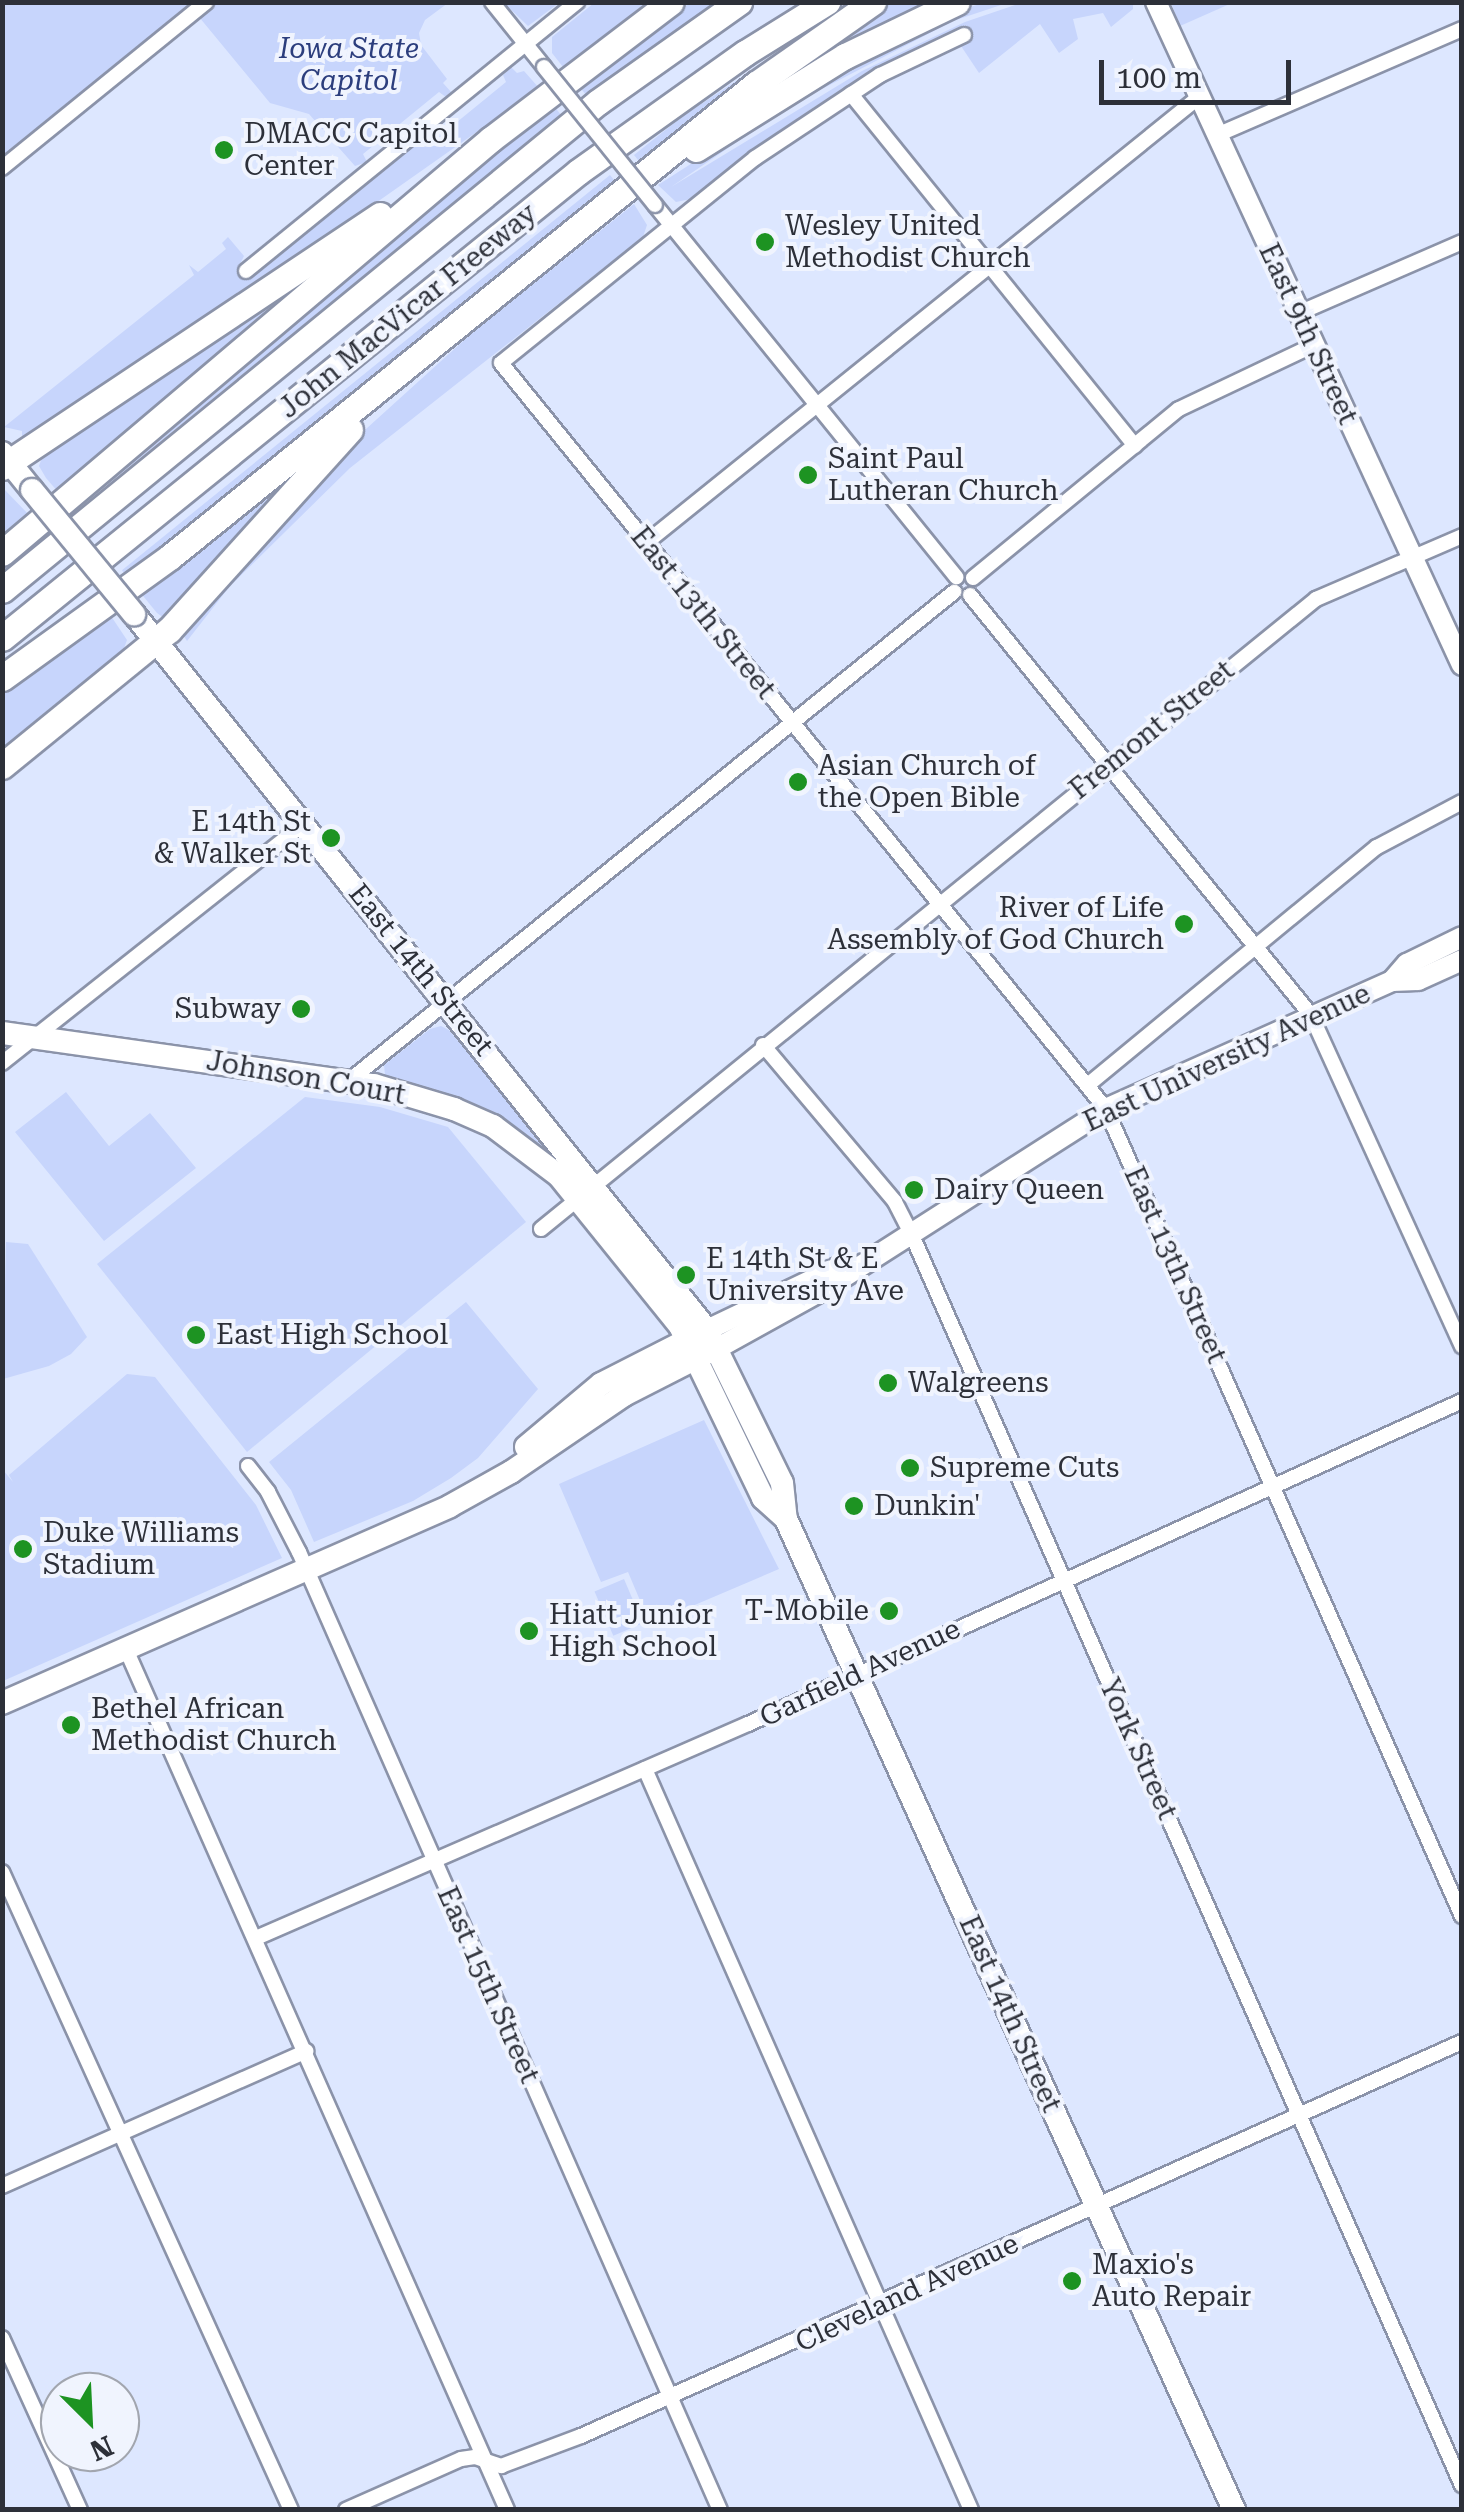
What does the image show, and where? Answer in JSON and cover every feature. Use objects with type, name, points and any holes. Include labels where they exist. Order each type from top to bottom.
[{"type":"highway","points":[[2,554],[491,139],[671,2]]},
{"type":"highway","name":"John MacVicar Freeway","points":[[2,590],[598,102],[738,2]]},
{"type":"highway","name":"John MacVicar Freeway","points":[[2,638],[578,172],[745,53],[827,2]]},
{"type":"highway","points":[[2,678],[171,556],[744,93],[873,2]]},
{"type":"highway","points":[[555,244],[771,101],[878,38],[956,2]]},
{"type":"highway","points":[[5,461],[491,139]]},
{"type":"highway","points":[[2,766],[156,641],[333,448],[461,322]]},
{"type":"main road","name":"East 9th Street","points":[[1156,2],[1462,664]]},
{"type":"main road","name":"East 14th Street","points":[[5,461],[450,1004],[701,1344],[782,1483],[786,1518],[1234,2510]]},
{"type":"main road","name":"East University Avenue","points":[[1392,980],[1407,964],[1462,937]]},
{"type":"main road","name":"East University Avenue","points":[[2,1702],[307,1570],[471,1492],[601,1384],[701,1344],[911,1233],[1106,1109],[1392,980],[1418,980],[1462,960]]},
{"type":"main road","name":"Johnson Court","points":[[2,1033],[350,1080],[440,1104],[493,1126],[587,1192]]},
{"type":"street","points":[[2,168],[206,2]]},
{"type":"street","points":[[492,2],[1311,1015],[1462,1346]]},
{"type":"street","points":[[246,271],[577,2]]},
{"type":"street","points":[[1217,135],[1462,29]]},
{"type":"street","points":[[672,226],[754,158],[880,75],[964,35]]},
{"type":"street","points":[[851,94],[1135,446]]},
{"type":"street","points":[[647,542],[1199,97]]},
{"type":"street","name":"East 13th Street","points":[[672,226],[500,364],[1106,1109],[1462,1916]]},
{"type":"street","points":[[1299,314],[1462,242]]},
{"type":"street","points":[[350,1080],[450,1004],[961,582],[1196,399],[1314,345]]},
{"type":"street","name":"Fremont Street","points":[[541,1229],[763,1044],[1316,599],[1462,536]]},
{"type":"street","points":[[1089,1084],[1377,847],[1462,802]]},
{"type":"street","points":[[2,1063],[302,824]]},
{"type":"street","name":"York Street","points":[[763,1044],[895,1202],[911,1233],[1462,2485]]},
{"type":"street","name":"Garfield Avenue","points":[[256,1938],[644,1769],[1462,1401]]},
{"type":"street","name":"East 15th Street","points":[[248,1466],[268,1492],[307,1570],[720,2510]]},
{"type":"street","points":[[125,1647],[508,2510]]},
{"type":"street","points":[[644,1769],[970,2510]]},
{"type":"street","points":[[2,1872],[291,2510]]},
{"type":"street","name":"Cleveland Avenue","points":[[346,2510],[461,2458],[475,2457],[501,2466],[518,2462],[882,2305],[1096,2204],[1462,2042]]},
{"type":"street","points":[[2,2186],[306,2051]]},
{"type":"street","points":[[2,2338],[80,2510]]},
{"type":"green space","name":"Iowa State Capitol","points":[[3,3],[448,3],[425,20],[419,33],[421,45],[447,79],[443,83],[452,93],[446,97],[439,92],[363,154],[367,162],[355,166],[309,114],[270,103],[190,6],[3,158]]},
{"type":"green space","points":[[504,3],[559,3],[528,26]]},
{"type":"green space","points":[[594,3],[655,3],[563,67],[552,53],[552,37]]},
{"type":"green space","points":[[690,3],[714,3],[587,96],[577,84]]},
{"type":"green space","points":[[890,3],[934,3],[738,111],[831,40]]},
{"type":"green space","points":[[983,3],[1007,3],[953,21],[791,105],[671,187],[862,71],[965,22],[1021,3],[1133,3],[1133,9],[1111,27],[1103,13],[1073,19],[1078,39],[1059,53],[1040,24],[979,73],[959,43],[970,37],[965,26],[909,51],[811,109],[696,198],[676,202],[658,185],[809,88],[957,11]]},
{"type":"green space","points":[[1171,3],[1232,3],[1180,26]]},
{"type":"green space","points":[[816,28],[642,165],[634,155],[683,116]]},
{"type":"green space","points":[[511,67],[517,73],[524,71],[539,88],[194,331],[27,437],[22,437],[22,431],[4,427],[194,275],[189,265],[198,272],[226,249],[222,243],[228,237],[244,256],[238,268],[248,280],[426,136],[435,140],[506,82],[503,75]]},
{"type":"green space","points":[[554,106],[561,115],[74,512],[69,506]]},
{"type":"green space","points":[[610,175],[618,185],[130,580],[122,570]]},
{"type":"green space","points":[[634,204],[647,225],[643,237],[350,468],[230,586],[187,641],[182,633],[345,448],[472,333]]},
{"type":"green space","points":[[344,247],[59,493],[46,478],[39,466],[44,452]]},
{"type":"green space","points":[[323,446],[164,618],[157,613],[139,591]]},
{"type":"green space","points":[[3,488],[31,517],[3,544]]},
{"type":"green space","points":[[109,613],[127,640],[123,651],[108,663],[111,668],[3,755],[3,689]]},
{"type":"green space","points":[[441,1026],[449,1030],[555,1157],[486,1112],[445,1093],[385,1075],[384,1065],[430,1029]]},
{"type":"green space","points":[[66,1092],[109,1146],[150,1113],[196,1168],[104,1241],[15,1132]]},
{"type":"green space","points":[[305,1097],[380,1107],[448,1127],[526,1222],[247,1452],[97,1264]]},
{"type":"green space","points":[[6,1242],[28,1244],[87,1337],[71,1354],[49,1366],[3,1379]]},
{"type":"green space","name":"East High School","points":[[466,1302],[538,1389],[478,1458],[451,1478],[413,1501],[314,1542],[291,1490],[269,1462]]},
{"type":"green space","points":[[127,1374],[155,1377],[256,1505],[282,1558],[3,1681],[3,1470],[13,1482],[9,1475]]},
{"type":"green space","points":[[704,1420],[779,1569],[650,1624],[628,1572],[601,1582],[559,1484]]},
{"type":"green space","points":[[624,1579],[643,1623],[613,1636],[595,1592]]},
{"type":"place","name":"DMACC Capitol Center","points":[[224,150]]},
{"type":"place","name":"Wesley United Methodist Church","points":[[765,242]]},
{"type":"place","name":"Saint Paul Lutheran Church","points":[[808,475]]},
{"type":"place","name":"Asian Church of the Open Bible","points":[[798,782]]},
{"type":"place","name":"E 14th St & Walker St","points":[[331,838]]},
{"type":"place","name":"River of Life Assembly of God Church","points":[[1184,924]]},
{"type":"place","name":"Subway","points":[[301,1009]]},
{"type":"place","name":"Dairy Queen","points":[[914,1190]]},
{"type":"place","name":"E 14th St & E University Ave","points":[[686,1275]]},
{"type":"place","name":"East High School","points":[[196,1335]]},
{"type":"place","name":"Walgreens","points":[[888,1383]]},
{"type":"place","name":"Supreme Cuts","points":[[910,1468]]},
{"type":"place","name":"Dunkin'","points":[[854,1506]]},
{"type":"place","name":"Duke Williams Stadium","points":[[23,1549]]},
{"type":"place","name":"T-Mobile","points":[[889,1611]]},
{"type":"place","name":"Hiatt Junior High School","points":[[529,1631]]},
{"type":"place","name":"Bethel African Methodist Church","points":[[71,1725]]},
{"type":"place","name":"Maxio's Auto Repair","points":[[1072,2281]]}]
